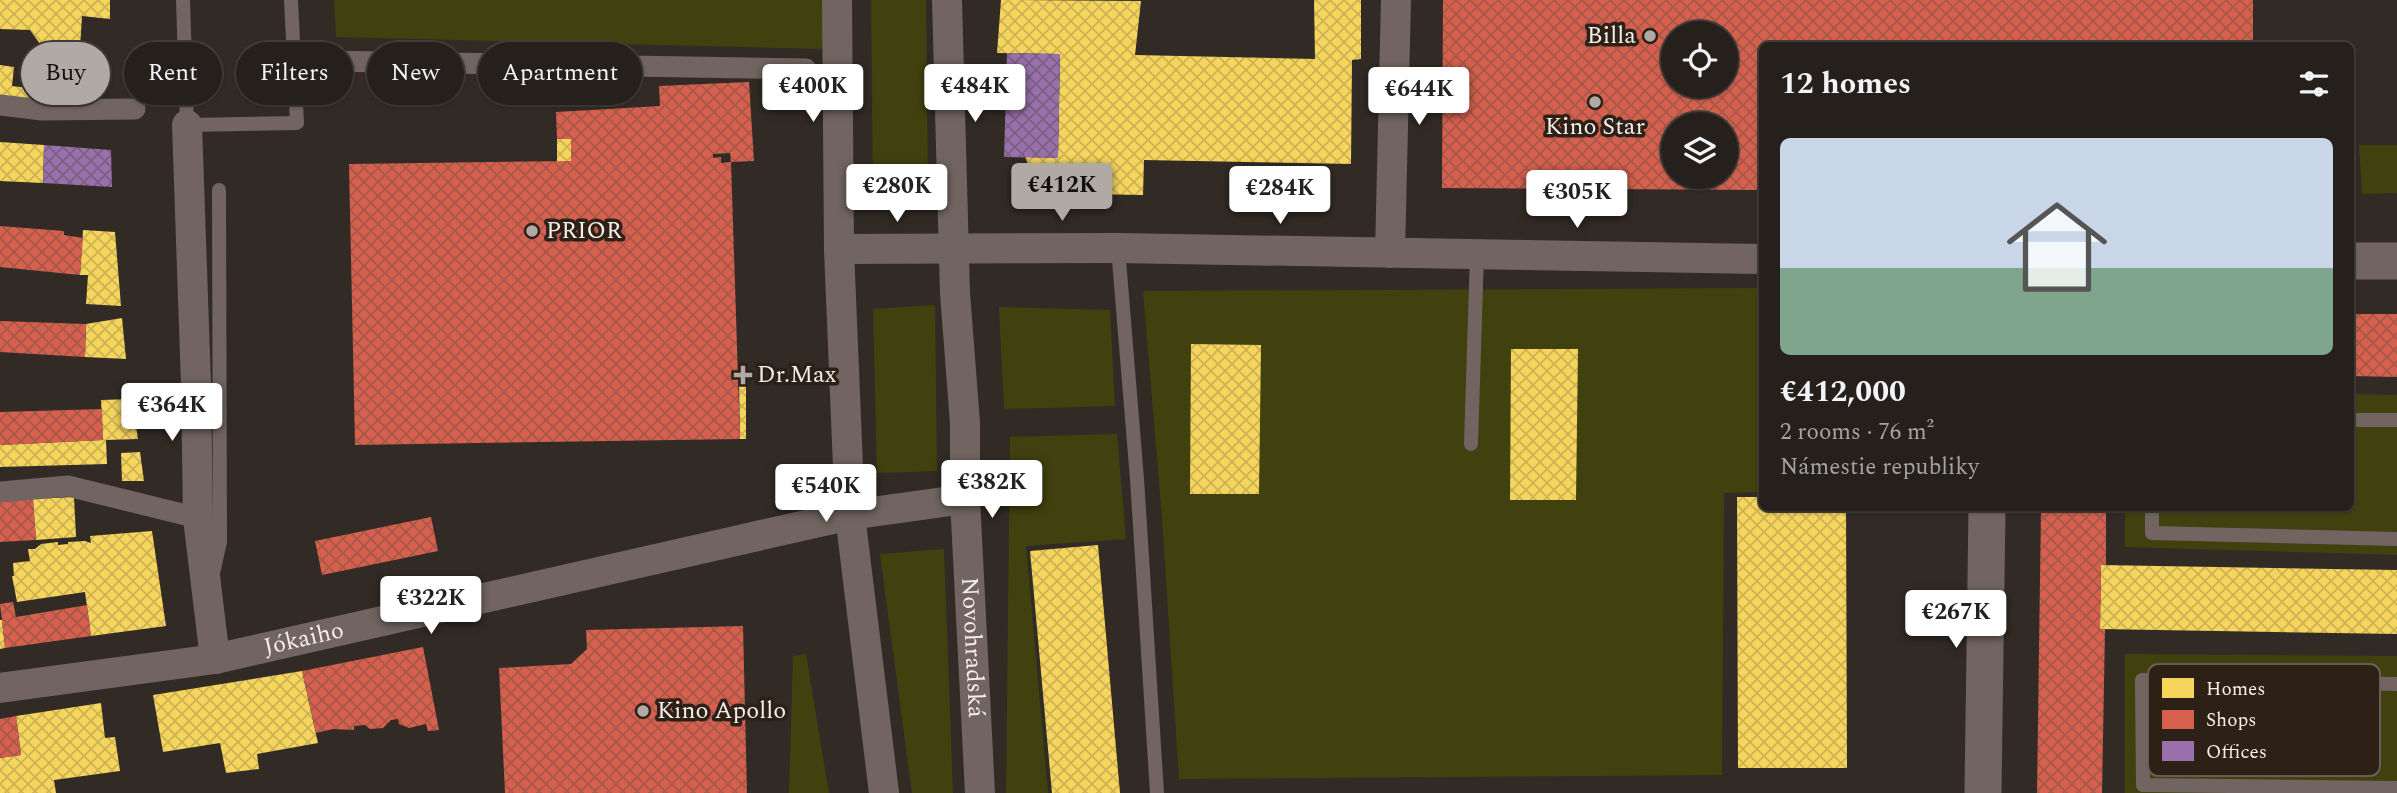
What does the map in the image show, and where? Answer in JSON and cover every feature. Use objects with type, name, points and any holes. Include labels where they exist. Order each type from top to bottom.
[{"type":"street","points":[[837,0],[839,249],[850,515],[884,793]]},
{"type":"street","name":"Novohradská","points":[[947,0],[955,293],[965,423],[965,499],[980,793]]},
{"type":"street","points":[[1390,253],[1396,0]]},
{"type":"street","points":[[353,61],[806,69]]},
{"type":"street","points":[[0,105],[42,110],[135,109]]},
{"type":"street","points":[[187,125],[196,371],[198,518],[215,659]]},
{"type":"street","points":[[839,249],[1118,248],[1759,259]]},
{"type":"street","points":[[2354,261],[2397,261]]},
{"type":"street","points":[[0,492],[68,486],[198,518]]},
{"type":"street","points":[[850,515],[965,499]]},
{"type":"street","points":[[1983,793],[1987,511]]},
{"type":"street","name":"Jókaiho","points":[[0,688],[215,659],[850,515]]},
{"type":"lane","points":[[183,0],[187,125],[297,123],[291,0]]},
{"type":"lane","points":[[207,594],[220,542],[219,190]]},
{"type":"lane","points":[[1118,248],[1137,479],[1157,793]]},
{"type":"lane","points":[[1471,444],[1478,254]]},
{"type":"lane","points":[[2354,420],[2397,420]]},
{"type":"lane","points":[[2152,511],[2152,533],[2397,539]]},
{"type":"lane","points":[[2148,680],[2142,680],[2143,785],[2397,788]]},
{"type":"shaded area","points":[[334,0],[823,0],[823,49],[642,45],[642,42],[336,37]]},
{"type":"shaded area","points":[[871,0],[926,0],[928,187],[873,191]]},
{"type":"shaded area","points":[[2359,145],[2397,145],[2397,193],[2362,194]]},
{"type":"shaded area","points":[[1759,288],[1759,492],[1724,493],[1722,775],[1179,779],[1162,518],[1143,291]]},
{"type":"shaded area","points":[[935,305],[937,471],[877,473],[873,309]]},
{"type":"shaded area","points":[[999,307],[1110,310],[1115,406],[1004,409]]},
{"type":"shaded area","points":[[2354,394],[2397,395],[2397,555],[2125,547],[2125,511],[2354,511]]},
{"type":"shaded area","points":[[1117,434],[1126,539],[1026,546],[1048,793],[1006,793],[1010,437]]},
{"type":"shaded area","points":[[944,549],[953,793],[912,793],[880,554]]},
{"type":"shaded area","points":[[806,654],[829,793],[789,793],[793,656]]},
{"type":"shaded area","points":[[2125,654],[2397,656],[2397,793],[2125,793]]},
{"type":"building: Homes","points":[[0,0],[110,0],[110,19],[82,16],[80,42],[39,42],[30,30],[0,29]]},
{"type":"building: Homes","points":[[1001,0],[1141,1],[1135,55],[1315,59],[1314,0],[1361,0],[1361,59],[1352,60],[1351,164],[1144,160],[1143,195],[1035,193],[1036,182],[1025,157],[1058,158],[1060,54],[997,53]]},
{"type":"building: Homes","points":[[0,65],[14,67],[12,86],[21,87],[21,102],[0,99]]},
{"type":"building: Homes","points":[[557,139],[571,139],[571,161],[557,162]]},
{"type":"building: Homes","points":[[0,142],[44,145],[43,183],[0,181]]},
{"type":"building: Homes","points":[[83,230],[115,232],[121,306],[86,304],[88,275],[80,275]]},
{"type":"building: Homes","points":[[122,318],[126,359],[85,357],[86,324]]},
{"type":"building: Homes","points":[[1191,344],[1261,345],[1259,494],[1190,494]]},
{"type":"building: Homes","points":[[1511,349],[1578,349],[1576,500],[1510,500]]},
{"type":"building: Homes","points":[[739,383],[746,383],[746,439],[740,439]]},
{"type":"building: Homes","points":[[132,399],[138,439],[106,440],[107,464],[0,467],[0,445],[103,440],[101,400]]},
{"type":"building: Homes","points":[[140,452],[144,481],[122,481],[121,453]]},
{"type":"building: Homes","points":[[74,497],[76,537],[36,540],[33,499]]},
{"type":"building: Homes","points":[[1737,497],[1759,497],[1759,511],[1846,511],[1847,768],[1738,768]]},
{"type":"building: Homes","points":[[152,531],[166,626],[91,636],[85,592],[17,602],[12,576],[13,563],[30,561],[28,549],[58,542],[58,545],[68,542],[91,543],[90,536]]},
{"type":"building: Homes","points":[[1098,545],[1120,793],[1052,793],[1030,551]]},
{"type":"building: Homes","points":[[2101,565],[2397,570],[2397,634],[2100,629]]},
{"type":"building: Homes","points":[[0,620],[5,648],[0,649]]},
{"type":"building: Homes","points":[[302,671],[318,743],[257,754],[259,769],[226,773],[220,743],[163,752],[153,695]]},
{"type":"building: Homes","points":[[101,703],[105,738],[115,737],[120,771],[54,780],[56,793],[0,793],[0,758],[21,755],[16,716]]},
{"type":"building: Shops","points":[[1443,0],[2253,0],[2253,42],[1759,42],[1759,190],[1442,188]]},
{"type":"building: Shops","points":[[749,82],[754,161],[731,162],[740,439],[355,445],[349,164],[571,161],[571,139],[557,139],[556,112],[660,106],[659,86]],"holes":[[[730,153],[731,162],[721,163],[721,157],[713,158],[713,154]]]},
{"type":"building: Shops","points":[[0,226],[64,231],[64,235],[83,238],[80,275],[0,267]]},
{"type":"building: Shops","points":[[2354,314],[2397,314],[2397,377],[2354,376]]},
{"type":"building: Shops","points":[[0,321],[86,324],[85,357],[0,352]]},
{"type":"building: Shops","points":[[102,409],[103,440],[0,445],[0,412]]},
{"type":"building: Shops","points":[[33,499],[36,540],[0,542],[0,502]]},
{"type":"building: Shops","points":[[2041,511],[2106,511],[2106,565],[2101,565],[2100,629],[2105,629],[2102,793],[2037,793]]},
{"type":"building: Shops","points":[[431,517],[438,551],[322,575],[315,541]]},
{"type":"building: Shops","points":[[13,602],[16,617],[87,605],[91,636],[5,648],[0,604]]},
{"type":"building: Shops","points":[[743,626],[747,793],[505,793],[499,668],[571,664],[587,649],[586,630]]},
{"type":"building: Shops","points":[[423,647],[439,730],[428,731],[426,724],[409,728],[399,724],[398,719],[391,720],[383,728],[370,729],[365,725],[354,726],[354,730],[333,729],[316,733],[302,671]]},
{"type":"building: Shops","points":[[16,716],[21,755],[0,758],[0,719]]},
{"type":"building: Offices","points":[[1007,53],[1060,54],[1058,158],[1004,157]]},
{"type":"building: Offices","points":[[44,145],[111,150],[112,187],[43,183]]},
{"type":"place","name":"Billa","points":[[1650,36]]},
{"type":"place","name":"Kino Star","points":[[1595,102]]},
{"type":"place","name":"PRIOR","points":[[532,231]]},
{"type":"place","name":"Dr.Max","points":[[743,375]]},
{"type":"place","name":"Kino Apollo","points":[[643,711]]}]
